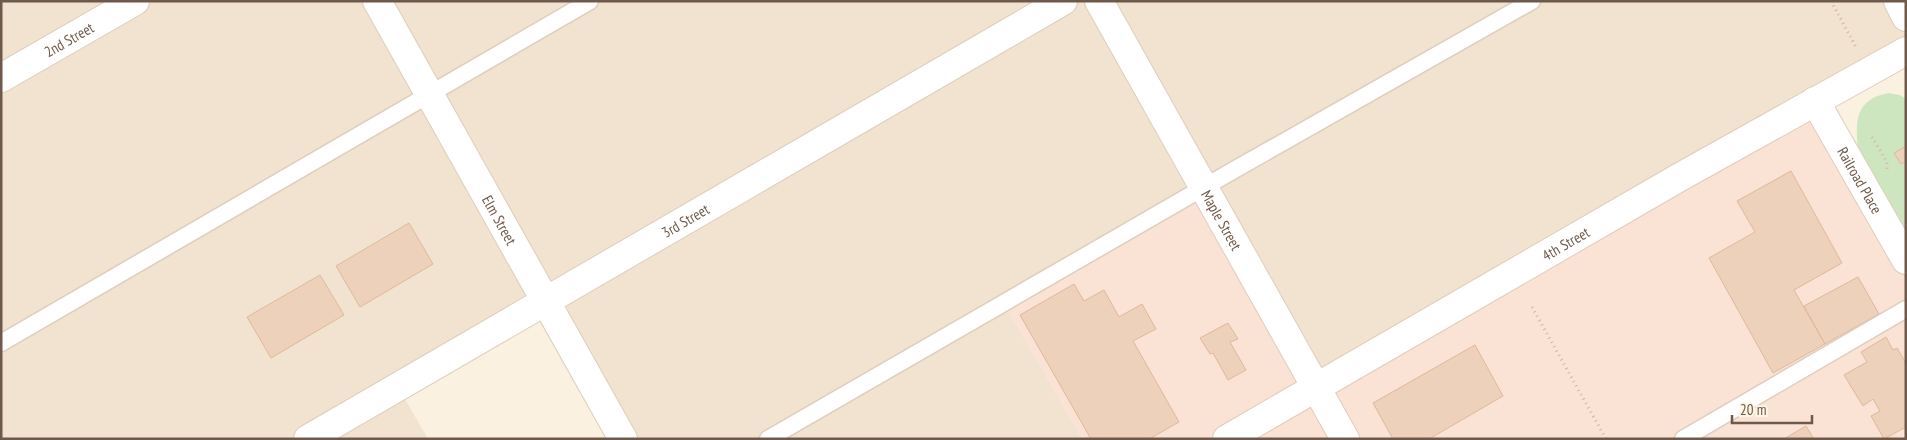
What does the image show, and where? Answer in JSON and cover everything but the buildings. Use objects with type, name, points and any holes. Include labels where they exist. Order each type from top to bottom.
[{"type":"street","name":"2nd Street","points":[[1,78],[135,1]]},
{"type":"street","name":"Elm Street","points":[[377,1],[623,439]]},
{"type":"street","name":"3rd Street","points":[[308,439],[1062,1]]},
{"type":"street","name":"Maple Street","points":[[1099,1],[1345,439]]},
{"type":"street","points":[[1898,1],[1906,17]]},
{"type":"street","name":"4th Street","points":[[1227,439],[1815,101],[1906,51]]},
{"type":"street","name":"Railroad Place","points":[[1815,101],[1906,260]]},
{"type":"lane","points":[[1,343],[590,1]]},
{"type":"lane","points":[[768,439],[1204,187],[1532,1]]},
{"type":"lane","points":[[1682,439],[1906,309]]},
{"type":"path","points":[[1831,1],[1858,52]]},
{"type":"path","points":[[1872,137],[1887,162],[1887,169],[1892,177]]},
{"type":"path","points":[[1532,307],[1606,439]]},
{"type":"shaded area","points":[[1,1],[1898,1],[1906,17],[1906,51],[1316,387],[1004,303],[1082,439],[623,439],[545,301],[398,387],[428,439],[1,439]]},
{"type":"shaded area","points":[[1815,101],[1906,260],[1906,439],[1082,439],[1003,303],[1204,187],[1316,387]]},
{"type":"green space","points":[[1888,93],[1900,95],[1906,99],[1906,237],[1858,150],[1857,121],[1863,106],[1877,96]]}]
